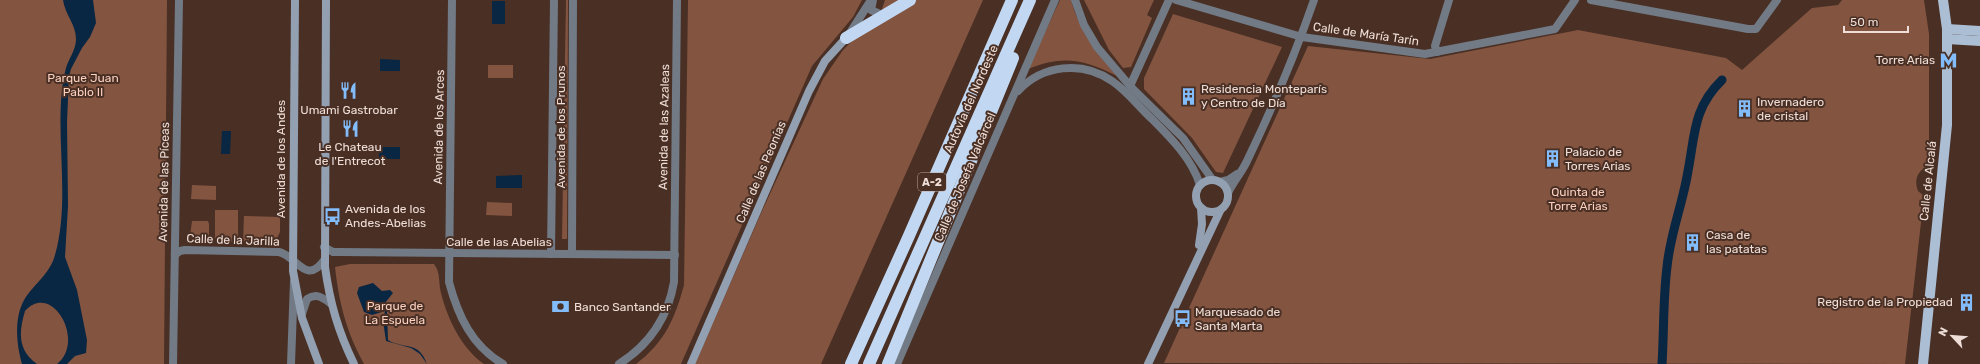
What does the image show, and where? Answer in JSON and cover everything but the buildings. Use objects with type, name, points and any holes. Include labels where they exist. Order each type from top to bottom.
[{"type":"highway","points":[[846,38],[882,15],[910,0]]},
{"type":"highway","name":"Autovía del Nordeste","points":[[851,364],[1012,0]]},
{"type":"highway","name":"Autovía del Nordeste","points":[[869,364],[1030,0]]},
{"type":"highway","points":[[888,364],[1015,53],[1023,16]]},
{"type":"main road","name":"Avenida de los Andes","points":[[295,0],[292,258],[294,281],[302,318],[319,364]]},
{"type":"main road","points":[[326,0],[324,246],[330,303],[344,343],[354,364]]},
{"type":"main road","name":"Calle de Alcalá","points":[[1923,364],[1947,125],[1947,34],[1943,0]]},
{"type":"main road","points":[[1947,34],[1980,31]]},
{"type":"main road","points":[[1947,34],[1980,40]]},
{"type":"main road","name":"Calle de las Peonías","points":[[691,364],[812,85],[825,61],[846,38]]},
{"type":"main road","points":[[1148,364],[1220,211],[1227,203],[1228,192],[1220,182],[1212,179],[1200,185],[1196,191],[1196,197],[1201,208],[1202,236],[1196,261]]},
{"type":"main road","points":[[1201,208],[1210,212],[1220,211]]},
{"type":"street","name":"Avenida de las Píceas","points":[[173,364],[179,0]]},
{"type":"street","name":"Avenida de los Arces","points":[[452,0],[449,282],[462,319],[476,341],[503,364]]},
{"type":"street","name":"Avenida de los Prunos","points":[[551,254],[554,0]]},
{"type":"street","name":"Avenida de los Prunos","points":[[572,254],[573,0]]},
{"type":"street","name":"Avenida de las Azaleas","points":[[619,364],[646,343],[662,319],[672,295],[675,255],[677,0]]},
{"type":"street","name":"Calle de las Peonías","points":[[872,0],[871,10],[882,15]]},
{"type":"street","name":"Calle de las Peonías","points":[[846,38],[872,0]]},
{"type":"street","name":"Calle de Josefa Valcárcel","points":[[897,364],[1055,0]]},
{"type":"street","points":[[1075,0],[1084,26],[1097,48],[1130,86],[1183,138],[1212,179]]},
{"type":"street","points":[[1130,86],[1169,0]]},
{"type":"street","name":"Calle de María Tarín","points":[[1176,0],[1302,37],[1425,54],[1555,29],[1575,0]]},
{"type":"street","points":[[1228,192],[1246,162],[1302,37],[1314,0]]},
{"type":"street","points":[[1436,52],[1435,46],[1449,0]]},
{"type":"street","points":[[1591,0],[1748,30],[1756,29],[1776,0]]},
{"type":"street","points":[[1013,96],[1035,77],[1057,69],[1082,68],[1104,75],[1126,93],[1170,138],[1191,165],[1200,185]]},
{"type":"street","points":[[1220,182],[1228,180],[1241,171]]},
{"type":"street","name":"Calle de las Abelias","points":[[324,246],[333,252],[675,255]]},
{"type":"street","name":"Calle de la Jarilla","points":[[175,255],[180,251],[185,250],[273,252],[284,253],[292,258]]},
{"type":"street","points":[[292,258],[297,266],[307,270],[316,268],[325,259]]},
{"type":"street","points":[[291,364],[294,281]]},
{"type":"street","points":[[302,318],[303,307],[307,299],[312,296],[319,296],[330,303]]},
{"type":"green space","name":"Parque Juan Pablo II","points":[[0,0],[167,0],[164,364],[0,364]]},
{"type":"green space","points":[[566,0],[568,0],[567,239],[562,239]]},
{"type":"green space","points":[[688,0],[862,0],[853,17],[812,66],[681,364],[636,364],[646,356],[668,329],[677,308],[684,285]]},
{"type":"green space","points":[[885,0],[983,0],[821,364],[695,364],[762,211],[823,79],[843,50],[855,38],[882,20],[882,9]]},
{"type":"green space","points":[[1060,0],[1071,0],[1074,11],[1090,41],[1102,59],[1117,76],[1094,66],[1073,61],[1052,62],[1028,69]]},
{"type":"green space","points":[[1084,0],[1154,0],[1147,15],[1152,18],[1131,67],[1123,68],[1109,50]]},
{"type":"green space","name":"Quinta de Torre Arias","points":[[1842,0],[1924,0],[1929,34],[1929,152],[1927,166],[1921,171],[1916,180],[1918,191],[1924,196],[1905,364],[1164,363],[1308,46],[1430,59],[1578,30],[1726,58],[1742,70],[1812,8],[1838,5]]},
{"type":"green space","points":[[1173,14],[1282,47],[1223,173],[1216,172],[1192,138],[1144,89],[1144,78]]},
{"type":"green space","points":[[488,65],[513,65],[513,78],[488,78]]},
{"type":"green space","points":[[192,185],[216,186],[216,200],[191,199]]},
{"type":"green space","points":[[487,202],[512,203],[512,216],[486,215]]},
{"type":"green space","points":[[215,210],[238,210],[238,242],[215,241]]},
{"type":"green space","points":[[244,216],[280,217],[280,232],[275,242],[243,242]]},
{"type":"green space","points":[[192,221],[208,221],[209,241],[197,241],[190,236]]},
{"type":"green space","name":"Parque de La Espuela","points":[[350,264],[434,264],[438,274],[440,289],[447,313],[456,332],[462,342],[476,358],[484,364],[364,364],[352,340],[344,317],[335,267]]},
{"type":"water","points":[[63,0],[93,0],[96,23],[90,37],[82,48],[71,69],[69,76],[67,122],[68,206],[65,257],[77,290],[87,340],[86,353],[75,356],[67,364],[57,364],[65,354],[68,342],[67,329],[62,318],[55,309],[45,303],[35,304],[25,311],[21,340],[30,359],[37,364],[22,364],[17,338],[20,310],[28,294],[47,271],[53,261],[59,236],[62,198],[61,101],[65,72],[75,47],[76,39],[76,34]]},
{"type":"water","points":[[492,1],[505,1],[505,24],[492,24]]},
{"type":"water","points":[[380,59],[400,60],[400,71],[380,71]]},
{"type":"water","points":[[222,131],[231,131],[230,154],[221,154]]},
{"type":"water","points":[[379,147],[400,147],[400,159],[379,159]]},
{"type":"water","points":[[522,175],[522,188],[496,188],[496,176]]},
{"type":"water","points":[[373,283],[382,291],[390,290],[393,293],[385,303],[387,312],[388,340],[398,344],[386,341],[383,321],[385,311],[372,315],[364,312],[357,293],[359,287]]},
{"type":"water","points":[[401,345],[415,348],[423,356],[427,364],[420,354],[411,348]]},
{"type":"waterway","points":[[1662,364],[1667,267],[1671,243],[1686,183],[1694,134],[1700,112],[1705,101],[1712,90],[1722,80]]},
{"type":"place","name":"Torre Arias","points":[[1948,60]]},
{"type":"place","name":"Umami Gastrobar","points":[[349,91]]},
{"type":"place","name":"Residencia Monteparís y Centro de Día","points":[[1188,96]]},
{"type":"place","name":"Invernadero de cristal","points":[[1744,109]]},
{"type":"place","name":"Le Chateau de l'Entrecot","points":[[350,128]]},
{"type":"place","name":"Palacio de Torres Arias","points":[[1552,159]]},
{"type":"place","name":"Avenida de los Andes-Abelias","points":[[332,216]]},
{"type":"place","name":"Casa de las patatas","points":[[1693,242]]},
{"type":"place","name":"Registro de la Propiedad","points":[[1966,302]]},
{"type":"place","name":"Banco Santander","points":[[561,307]]},
{"type":"place","name":"Marquesado de Santa Marta","points":[[1182,319]]}]
